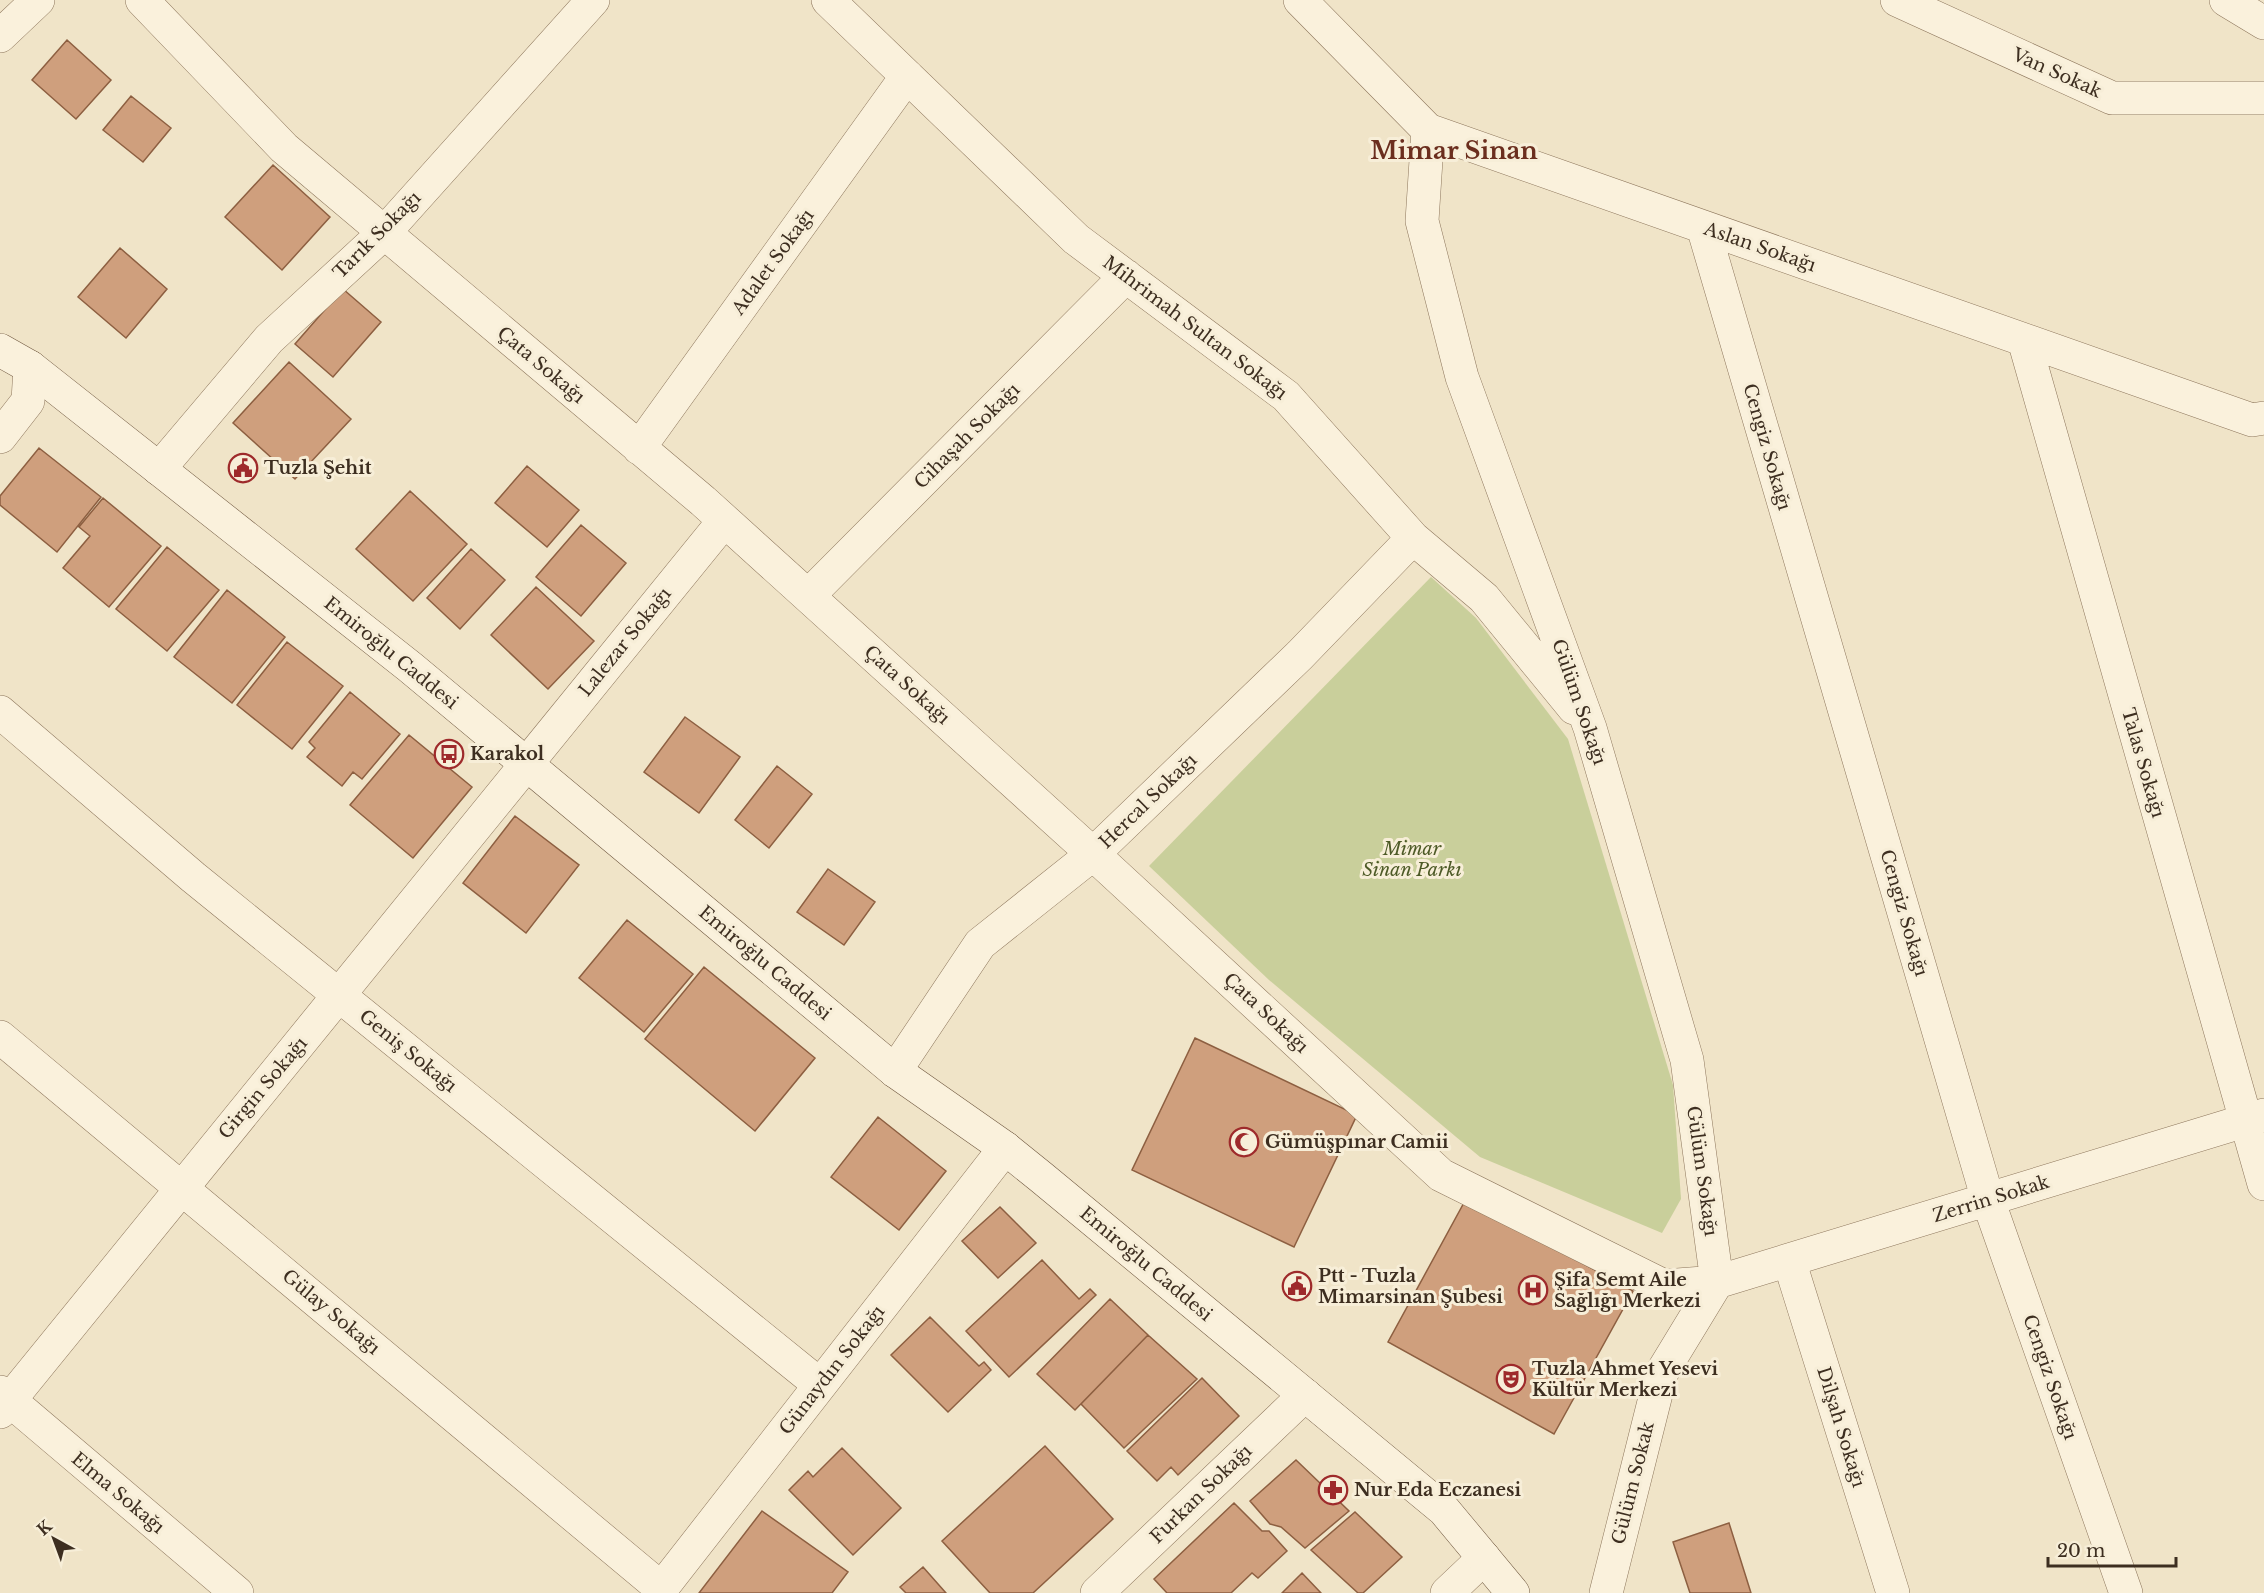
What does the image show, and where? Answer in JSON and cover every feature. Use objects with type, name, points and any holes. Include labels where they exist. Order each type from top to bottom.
[{"type":"street","points":[[0,36],[38,0]]},
{"type":"street","name":"Tarık Sokağı","points":[[159,469],[269,339],[384,232],[593,0]]},
{"type":"street","name":"Mihrimah Sultan Sokağı","points":[[828,0],[1076,239],[1286,396],[1413,538],[1484,598],[1590,728]]},
{"type":"street","name":"Aslan Sokağı","points":[[1300,0],[1428,130],[2252,420],[2264,418]]},
{"type":"street","name":"Van Sokak","points":[[1897,0],[2112,98],[2264,98]]},
{"type":"street","points":[[2226,0],[2264,23]]},
{"type":"street","name":"Çata Sokağı","points":[[153,4],[284,148],[724,521],[1093,854],[1441,1175],[1664,1286],[1717,1282]]},
{"type":"street","name":"Adalet Sokağı","points":[[639,448],[907,75]]},
{"type":"street","name":"Gülüm Sokağı","points":[[1428,130],[1422,221],[1462,377],[1590,728],[1687,1060],[1717,1282]]},
{"type":"street","name":"Cengiz Sokağı","points":[[1703,227],[1988,1200],[2126,1593]]},
{"type":"street","name":"Cihaşah Sokağı","points":[[808,596],[1126,276]]},
{"type":"street","name":"Talas Sokağı","points":[[2024,340],[2254,1118],[2264,1184]]},
{"type":"street","name":"Emiroğlu Caddesi","points":[[0,350],[30,367],[400,659],[895,1071],[1005,1148],[1444,1510],[1514,1593]]},
{"type":"street","points":[[0,437],[28,401],[30,367]]},
{"type":"street","name":"Lalezar Sokağı","points":[[525,763],[724,521]]},
{"type":"street","name":"Hercal Sokağı","points":[[895,1071],[980,944],[1093,854],[1300,655],[1413,538]]},
{"type":"street","name":"Geniş Sokağı","points":[[0,712],[193,877],[820,1385]]},
{"type":"street","name":"Girgin Sokağı","points":[[3,1401],[340,996],[525,763]]},
{"type":"street","name":"Gülay Sokağı","points":[[0,1037],[660,1591]]},
{"type":"street","name":"Zerrin Sokak","points":[[1717,1282],[2254,1118]]},
{"type":"street","name":"Günaydın Sokağı","points":[[660,1591],[1005,1148]]},
{"type":"street","name":"Dilşah Sokağı","points":[[1789,1260],[1893,1593]]},
{"type":"street","name":"Gülüm Sokak","points":[[1606,1593],[1660,1374],[1717,1282]]},
{"type":"street","name":"Furkan Sokağı","points":[[1097,1593],[1305,1395]]},
{"type":"street","name":"Elma Sokağı","points":[[3,1401],[237,1593]]},
{"type":"street","points":[[1447,1593],[1484,1558]]},
{"type":"green space","name":"Mimar Sinan Parkı","points":[[1431,577],[1476,618],[1568,739],[1673,1085],[1681,1199],[1662,1233],[1480,1157],[1269,980],[1149,866]]},
{"type":"building","points":[[67,40],[111,80],[76,119],[32,80]]},
{"type":"building","points":[[131,96],[171,128],[143,162],[103,130]]},
{"type":"building","points":[[273,165],[330,217],[282,270],[225,217]]},
{"type":"building","points":[[120,248],[167,289],[126,338],[78,297]]},
{"type":"building","points":[[343,289],[381,322],[333,377],[295,344]]},
{"type":"building","points":[[289,362],[351,419],[295,479],[233,423]]},
{"type":"building","points":[[39,448],[101,497],[57,552],[0,505],[0,496]]},
{"type":"building","points":[[527,466],[579,510],[547,547],[495,503]]},
{"type":"building","points":[[410,491],[467,544],[413,601],[356,549]]},
{"type":"building","points":[[103,498],[161,546],[109,607],[63,568],[90,536],[79,527]]},
{"type":"building","points":[[581,525],[626,563],[581,616],[536,577]]},
{"type":"building","points":[[167,547],[219,590],[167,651],[116,609]]},
{"type":"building","points":[[471,549],[505,580],[460,629],[427,598]]},
{"type":"building","points":[[536,587],[594,641],[548,689],[491,635]]},
{"type":"building","points":[[227,590],[285,637],[232,703],[174,657]]},
{"type":"building","points":[[287,642],[343,686],[292,749],[237,705]]},
{"type":"building","points":[[350,692],[400,734],[362,779],[353,772],[342,786],[307,757],[315,748],[309,742]]},
{"type":"building","points":[[685,717],[740,757],[699,813],[644,772]]},
{"type":"building","points":[[409,735],[472,787],[413,858],[350,805]]},
{"type":"building","points":[[777,766],[812,794],[769,848],[735,820]]},
{"type":"building","points":[[515,816],[579,865],[526,933],[463,883]]},
{"type":"building","points":[[828,869],[875,902],[844,945],[797,912]]},
{"type":"building","points":[[627,920],[693,974],[644,1032],[579,978]]},
{"type":"building","points":[[704,967],[815,1058],[755,1131],[645,1039]]},
{"type":"building","name":"Gümüşpınar Camii","points":[[1195,1038],[1357,1115],[1294,1247],[1132,1170]]},
{"type":"building","points":[[878,1117],[946,1171],[899,1230],[831,1177]]},
{"type":"building","points":[[1466,1199],[1633,1291],[1554,1434],[1388,1342]]},
{"type":"building","points":[[1000,1207],[1036,1243],[998,1278],[962,1241]]},
{"type":"building","points":[[1042,1260],[1079,1299],[1090,1289],[1096,1295],[1009,1377],[966,1331]]},
{"type":"building","points":[[1110,1299],[1148,1335],[1075,1410],[1037,1374]]},
{"type":"building","points":[[930,1317],[979,1366],[984,1362],[991,1370],[948,1412],[891,1355]]},
{"type":"building","points":[[1148,1335],[1197,1379],[1124,1448],[1081,1404]]},
{"type":"building","points":[[1202,1378],[1239,1416],[1178,1475],[1171,1467],[1157,1481],[1127,1451]]},
{"type":"building","points":[[1045,1446],[1113,1519],[1033,1593],[990,1593],[942,1541]]},
{"type":"building","points":[[842,1448],[901,1508],[853,1555],[789,1490],[808,1471],[813,1477]]},
{"type":"building","points":[[1296,1460],[1349,1511],[1305,1548],[1281,1527],[1270,1524],[1250,1501]]},
{"type":"building","points":[[1234,1503],[1262,1531],[1269,1531],[1287,1551],[1258,1578],[1252,1573],[1231,1593],[1167,1593],[1154,1579]]},
{"type":"building","points":[[762,1511],[848,1572],[832,1593],[699,1593]]},
{"type":"building","points":[[1355,1512],[1402,1557],[1363,1593],[1358,1593],[1311,1550]]},
{"type":"building","points":[[1729,1523],[1751,1593],[1690,1593],[1673,1542]]},
{"type":"building","points":[[923,1567],[946,1593],[906,1593],[900,1587]]},
{"type":"building","points":[[1302,1573],[1321,1593],[1282,1593]]},
{"type":"place","name":"Tuzla Şehit","points":[[243,468]]},
{"type":"place","name":"Karakol","points":[[449,754]]},
{"type":"place","name":"Gümüşpınar Camii","points":[[1244,1142]]},
{"type":"place","name":"Ptt - Tuzla Mimarsinan Şubesi","points":[[1297,1286]]},
{"type":"place","name":"Şifa Semt Aile Sağlığı Merkezi","points":[[1533,1290]]},
{"type":"place","name":"Tuzla Ahmet Yesevi Kültür Merkezi","points":[[1511,1379]]},
{"type":"place","name":"Nur Eda Eczanesi","points":[[1333,1490]]},
{"type":"district","name":"Mimar Sinan","points":[[1454,151]]}]
